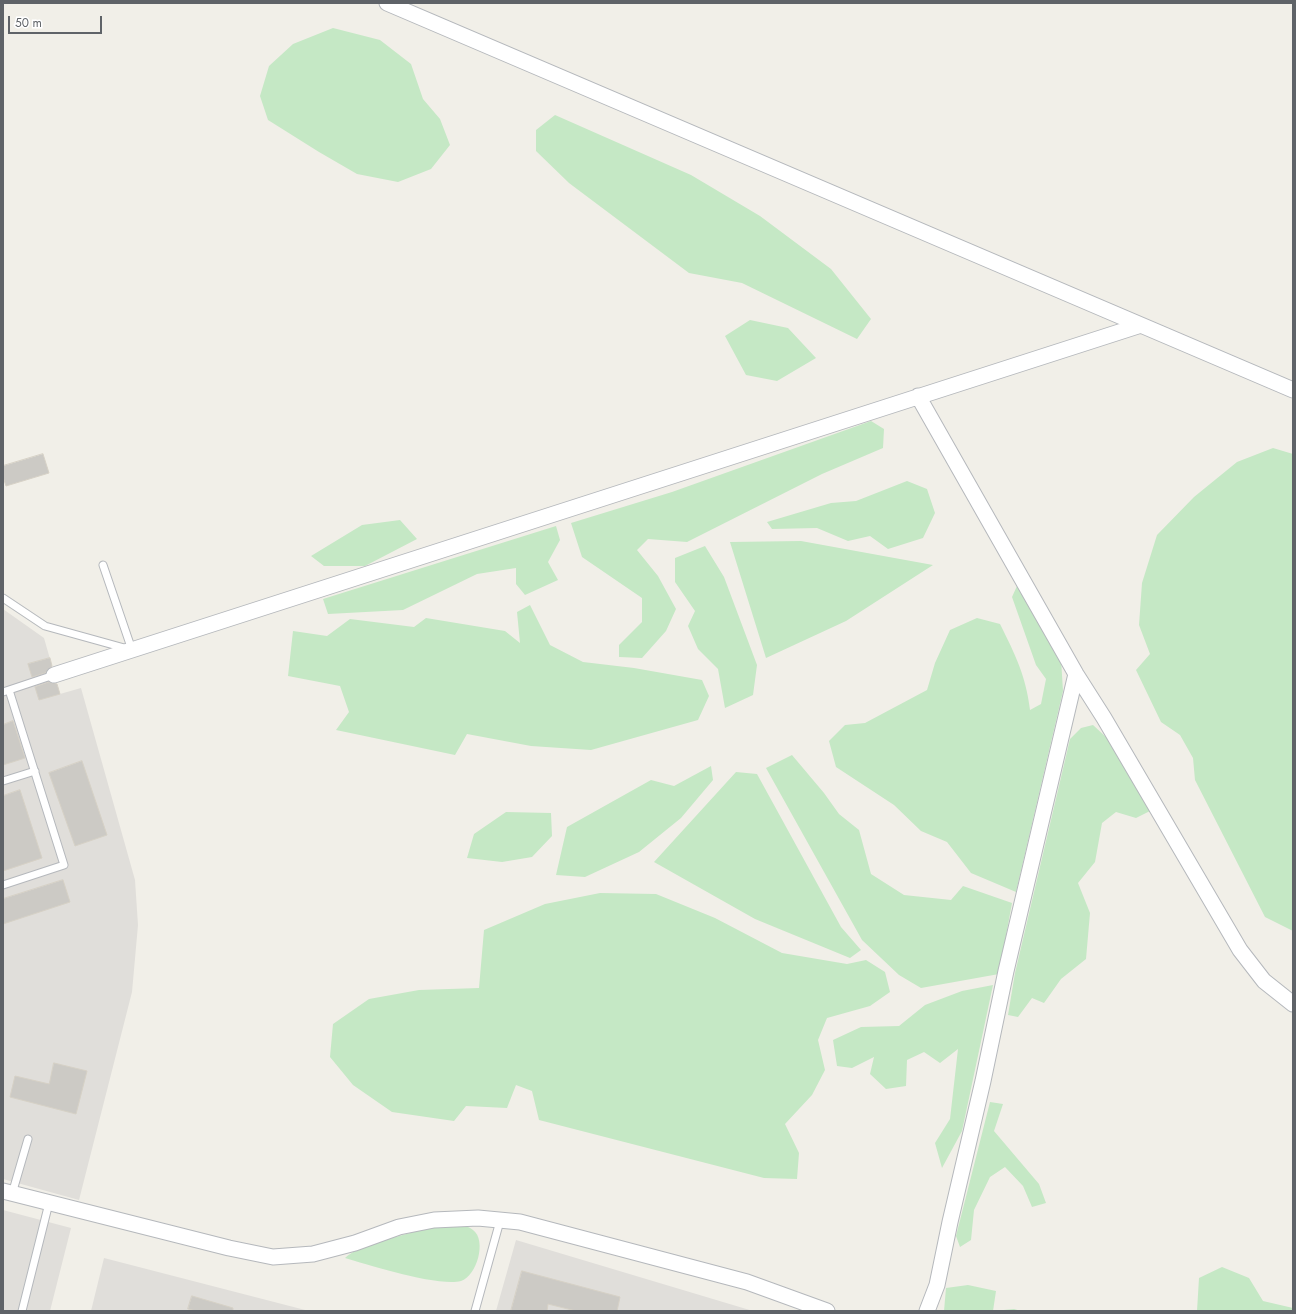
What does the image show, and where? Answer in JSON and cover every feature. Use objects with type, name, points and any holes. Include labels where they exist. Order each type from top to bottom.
[{"type":"street","points":[[387,3],[1293,390]]},
{"type":"street","points":[[54,675],[1141,325]]},
{"type":"street","points":[[918,396],[1076,674],[1104,718],[1240,950],[1264,981],[1293,1004]]},
{"type":"street","points":[[927,1311],[937,1286],[1006,971],[1076,674]]},
{"type":"street","points":[[7,1192],[229,1248],[272,1257],[314,1254],[355,1243],[399,1227],[434,1220],[478,1218],[520,1222],[748,1282],[827,1311]]},
{"type":"lane","points":[[103,566],[132,650]]},
{"type":"lane","points":[[3,598],[46,626],[132,650]]},
{"type":"lane","points":[[3,885],[64,865],[35,771],[6,691],[54,675]]},
{"type":"lane","points":[[3,781],[35,771]]},
{"type":"lane","points":[[7,1192],[28,1139]]},
{"type":"lane","points":[[22,1311],[49,1203]]},
{"type":"lane","points":[[475,1311],[500,1220]]},
{"type":"shaded area","points":[[3,609],[44,638],[60,694],[81,688],[135,880],[138,925],[132,992],[79,1200],[3,1179]]},
{"type":"shaded area","points":[[3,1210],[71,1228],[50,1311],[3,1311]]},
{"type":"shaded area","points":[[516,1240],[753,1311],[496,1311]]},
{"type":"shaded area","points":[[104,1258],[309,1311],[91,1311]]},
{"type":"green space","points":[[333,28],[380,40],[411,64],[423,99],[440,119],[450,145],[431,169],[398,182],[357,174],[268,120],[260,96],[269,66],[293,44]]},
{"type":"green space","points":[[555,115],[691,175],[760,216],[831,269],[871,319],[857,339],[742,283],[689,273],[569,183],[536,151],[536,130]]},
{"type":"green space","points":[[750,320],[788,328],[816,358],[777,381],[746,375],[725,336]]},
{"type":"green space","points":[[871,421],[884,429],[883,448],[822,474],[687,542],[648,539],[637,550],[658,576],[676,609],[666,631],[642,658],[619,657],[619,645],[642,622],[642,598],[582,557],[571,523],[672,492]]},
{"type":"green space","points":[[1273,448],[1293,454],[1293,931],[1265,917],[1195,780],[1193,758],[1180,735],[1161,722],[1136,670],[1150,654],[1139,625],[1142,583],[1157,535],[1194,497],[1237,462]]},
{"type":"green space","points":[[907,481],[927,489],[935,513],[923,538],[888,549],[870,536],[848,541],[817,528],[772,529],[767,522],[831,503],[856,501]]},
{"type":"green space","points":[[400,520],[417,539],[365,566],[324,566],[311,556],[362,525]]},
{"type":"green space","points":[[556,526],[560,540],[548,562],[558,580],[525,595],[516,584],[516,568],[477,574],[403,610],[328,614],[323,599]]},
{"type":"green space","points":[[801,541],[933,565],[846,621],[766,658],[730,542]]},
{"type":"green space","points":[[705,546],[724,577],[757,665],[753,695],[725,708],[718,669],[698,649],[688,626],[695,611],[675,582],[675,558]]},
{"type":"green space","points":[[1017,586],[1061,659],[1063,691],[1016,892],[971,873],[947,842],[921,831],[894,805],[836,767],[829,741],[845,725],[865,723],[927,690],[935,663],[950,630],[977,618],[1000,624],[1023,676],[1030,710],[1041,704],[1046,679],[1036,665],[1012,597]]},
{"type":"green space","points":[[530,605],[550,645],[583,662],[634,668],[702,680],[709,696],[698,720],[591,750],[531,746],[467,734],[455,755],[336,730],[349,712],[340,686],[288,676],[293,631],[327,636],[350,619],[414,627],[426,618],[505,631],[520,643],[517,612]]},
{"type":"green space","points":[[1093,725],[1107,738],[1150,811],[1136,818],[1116,812],[1102,823],[1095,862],[1078,883],[1090,913],[1086,959],[1061,979],[1044,1003],[1032,998],[1018,1017],[1008,1015],[1015,973],[1070,739],[1081,728]]},
{"type":"green space","points":[[792,755],[824,793],[839,814],[859,830],[871,874],[904,895],[951,900],[963,886],[1012,903],[999,974],[921,988],[899,975],[862,940],[766,768]]},
{"type":"green space","points":[[711,766],[713,780],[681,818],[639,852],[585,877],[556,875],[567,827],[651,780],[674,786]]},
{"type":"green space","points":[[736,772],[757,774],[841,927],[861,950],[850,958],[755,919],[654,862]]},
{"type":"green space","points":[[506,812],[551,813],[552,836],[532,857],[502,862],[467,858],[474,834]]},
{"type":"green space","points":[[600,893],[656,894],[715,918],[782,953],[847,964],[866,960],[885,972],[890,992],[870,1006],[827,1018],[818,1040],[825,1070],[812,1095],[785,1124],[799,1153],[797,1179],[764,1178],[539,1120],[532,1091],[516,1085],[507,1108],[466,1106],[454,1121],[392,1112],[353,1085],[330,1057],[333,1024],[369,999],[419,990],[479,988],[484,930],[545,904]]},
{"type":"green space","points":[[993,985],[962,1131],[942,1168],[935,1143],[950,1119],[958,1049],[940,1063],[924,1052],[907,1060],[906,1086],[886,1089],[870,1074],[874,1057],[852,1068],[837,1066],[833,1040],[861,1027],[899,1026],[925,1005],[962,991]]},
{"type":"green space","points":[[990,1102],[1003,1104],[994,1131],[1039,1184],[1046,1203],[1032,1207],[1023,1186],[1005,1167],[990,1177],[974,1210],[971,1240],[960,1247],[956,1236]]},
{"type":"green space","points":[[440,1225],[466,1226],[473,1230],[477,1235],[480,1249],[476,1265],[467,1278],[461,1281],[437,1281],[421,1278],[345,1258],[352,1253],[375,1243]]},
{"type":"green space","points":[[1222,1267],[1249,1278],[1263,1301],[1293,1308],[1293,1311],[1197,1311],[1199,1278]]},
{"type":"green space","points":[[968,1285],[996,1291],[993,1311],[944,1311],[946,1288]]},
{"type":"green space","points":[[1014,1309],[1021,1311],[993,1311]]},
{"type":"building","points":[[43,454],[49,473],[6,486],[3,477],[3,466]]},
{"type":"building","points":[[50,658],[52,666],[45,673],[32,677],[28,664]]},
{"type":"building","points":[[49,682],[57,684],[60,694],[39,700],[35,687]]},
{"type":"building","points":[[13,721],[25,758],[3,765],[3,725]]},
{"type":"building","points":[[82,761],[107,835],[75,846],[49,773]]},
{"type":"building","points":[[20,790],[42,858],[3,871],[3,796]]},
{"type":"building","points":[[63,880],[70,902],[3,924],[3,899]]},
{"type":"building","points":[[54,1063],[87,1071],[76,1114],[10,1097],[15,1076],[49,1084]]},
{"type":"building","points":[[522,1271],[620,1297],[617,1311],[576,1311],[548,1304],[547,1311],[511,1311]]},
{"type":"building","points":[[192,1296],[233,1308],[233,1311],[196,1311],[188,1309]]}]
